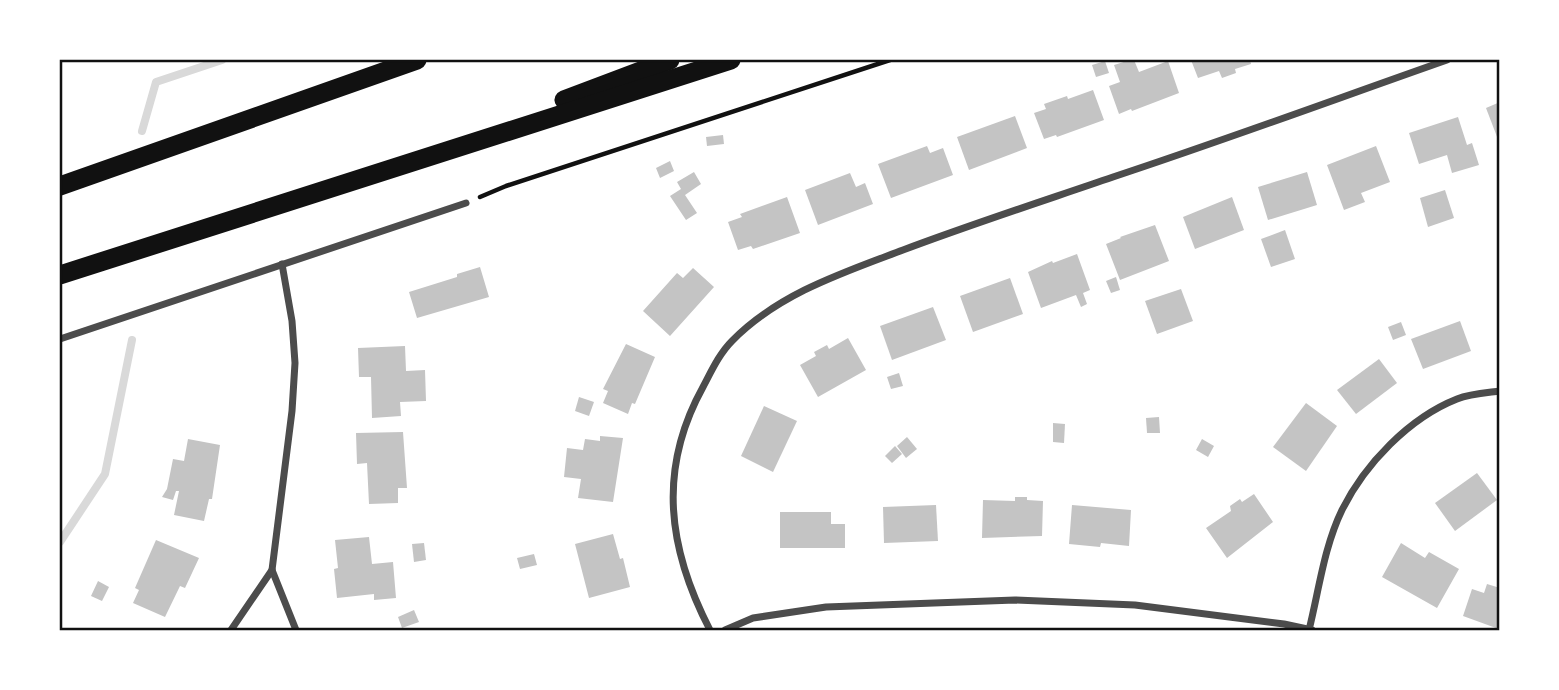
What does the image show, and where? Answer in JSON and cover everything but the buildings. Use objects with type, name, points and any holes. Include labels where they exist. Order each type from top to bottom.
[{"type":"highway","points":[[60,186],[417,60]]},
{"type":"highway","points":[[360,177],[670,60]]},
{"type":"highway","points":[[60,275],[731,60]]},
{"type":"street","points":[[710,631],[691,591],[678,542],[672,510],[674,460],[697,398],[729,343],[776,304],[807,288],[958,229],[1248,132],[1447,60]]},
{"type":"street","points":[[60,339],[466,203]]},
{"type":"street","points":[[231,631],[272,570],[292,411],[295,363],[292,321],[282,264]]},
{"type":"street","points":[[725,631],[753,618],[826,607],[1015,600],[1135,605],[1235,617],[1310,630],[1326,555],[1343,509],[1383,452],[1440,407],[1472,394],[1500,391]]},
{"type":"street","points":[[272,570],[296,631]]},
{"type":"path","points":[[466,203],[506,186],[890,60]]},
{"type":"waterway","points":[[142,131],[156,82],[222,60]]},
{"type":"waterway","points":[[60,542],[105,474],[132,340]]}]
